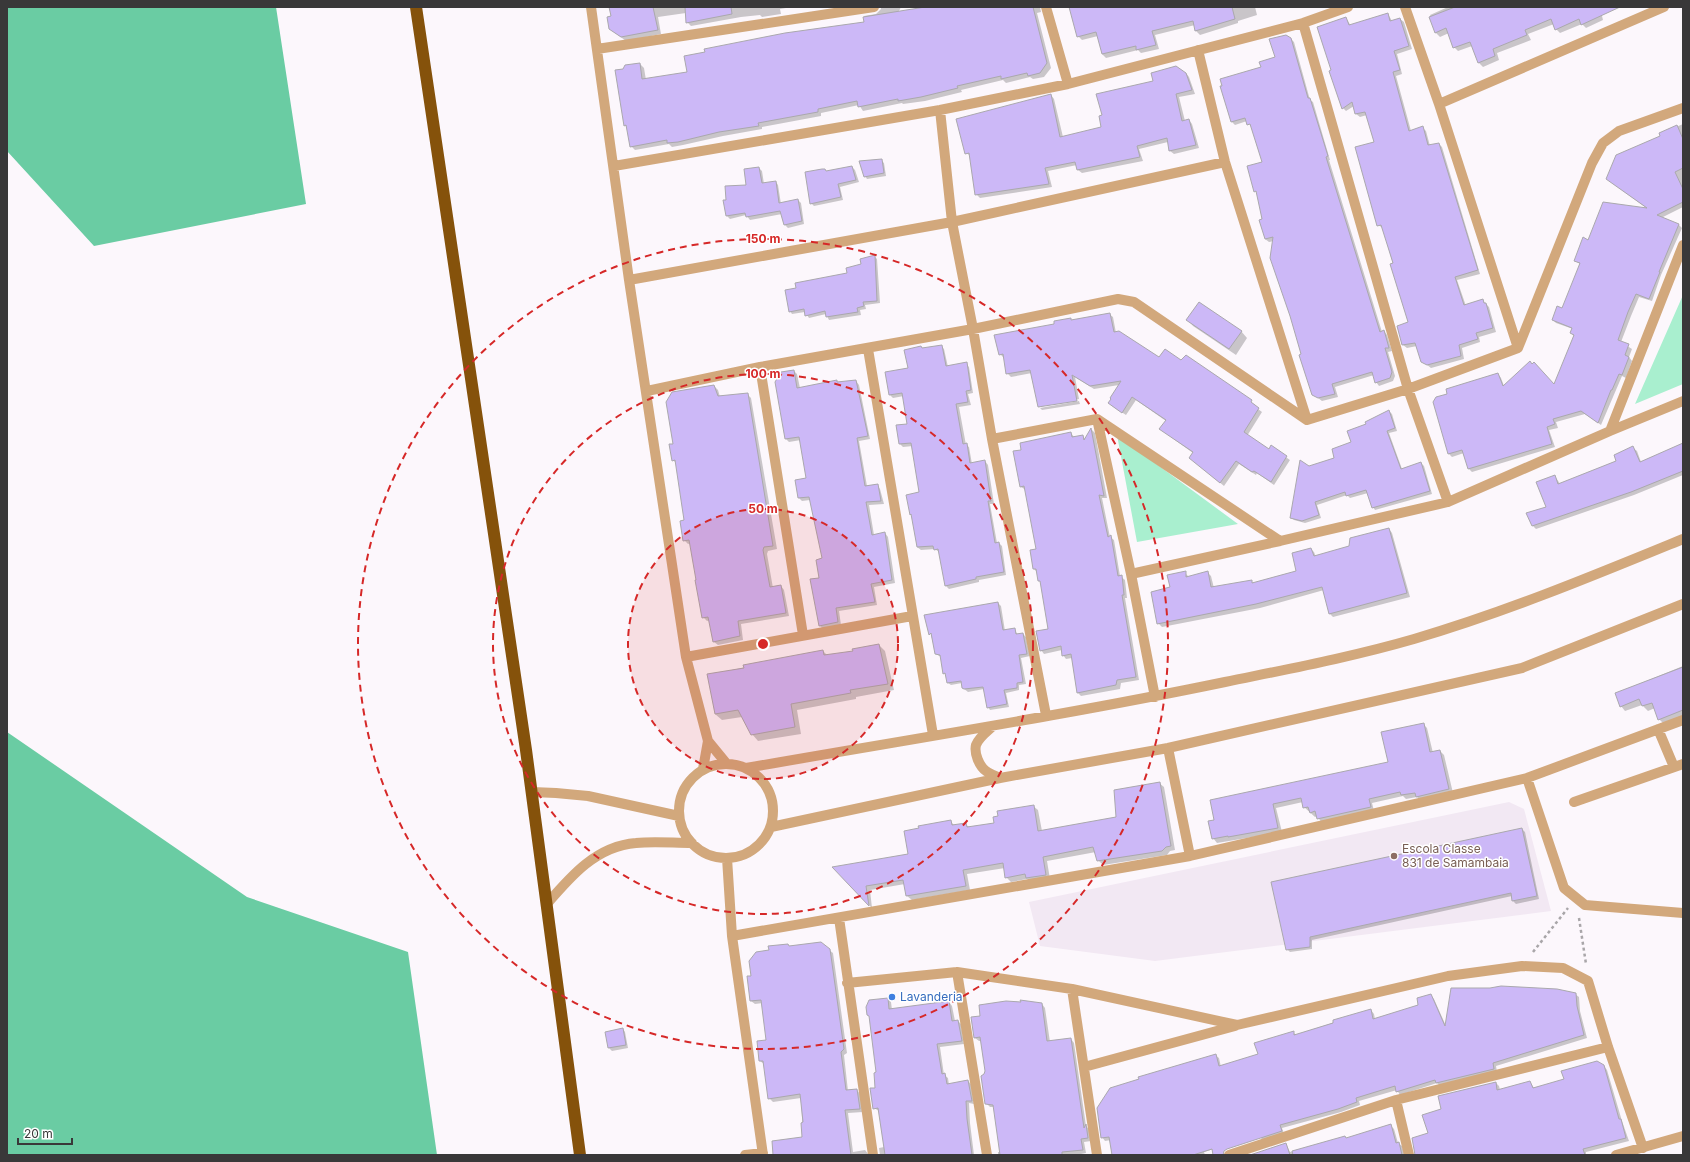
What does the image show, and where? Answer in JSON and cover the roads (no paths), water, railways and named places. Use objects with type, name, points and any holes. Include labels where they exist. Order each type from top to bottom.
[{"type":"highway","points":[[416,7],[532,792],[580,1155]]},
{"type":"street","points":[[591,7],[629,280],[647,391],[686,657],[708,741],[726,763]]},
{"type":"street","points":[[597,49],[874,7]]},
{"type":"street","points":[[1046,7],[1068,84]]},
{"type":"street","points":[[614,166],[940,110],[1068,84],[1303,23],[1348,7]]},
{"type":"street","points":[[1405,7],[1440,104],[1518,348]]},
{"type":"street","points":[[1440,104],[1664,7]]},
{"type":"street","points":[[1303,23],[1408,389],[1448,502]]},
{"type":"street","points":[[1198,50],[1225,162],[1307,420]]},
{"type":"street","points":[[1307,420],[1408,389],[1518,348],[1592,163],[1603,143],[1619,131],[1683,108]]},
{"type":"street","points":[[940,110],[952,222],[973,329],[992,439],[1046,715]]},
{"type":"street","points":[[629,280],[952,222],[1225,162]]},
{"type":"street","points":[[1610,431],[1683,245]]},
{"type":"street","points":[[647,391],[760,367],[868,349],[1118,299],[1134,302],[1307,420]]},
{"type":"street","points":[[868,349],[933,735]]},
{"type":"street","points":[[760,367],[803,635]]},
{"type":"street","points":[[1131,574],[1448,502],[1610,431],[1683,401]]},
{"type":"street","points":[[992,439],[1097,418],[1280,541]]},
{"type":"street","points":[[1097,418],[1131,574],[1155,697]]},
{"type":"street","points":[[746,768],[1155,697],[1330,660],[1414,639],[1505,609],[1611,569],[1683,539]]},
{"type":"street","points":[[772,827],[1000,778],[1168,748],[1522,668],[1683,604]]},
{"type":"street","points":[[686,657],[912,616]]},
{"type":"street","points":[[732,936],[1190,856],[1527,778],[1683,720]]},
{"type":"street","points":[[993,726],[976,745],[976,753],[985,771],[1000,778]]},
{"type":"street","points":[[1574,802],[1678,766],[1658,729]]},
{"type":"street","points":[[703,769],[708,741]]},
{"type":"street","points":[[1168,748],[1190,856]]},
{"type":"street","points":[[726,763],[746,768],[758,775],[767,786],[773,799],[774,813],[772,827],[762,843],[746,854],[727,858],[708,854],[692,843],[683,830],[679,816],[680,802],[684,789],[692,778],[703,769],[716,764],[726,763]]},
{"type":"street","points":[[1527,778],[1564,888],[1585,905],[1683,913]]},
{"type":"street","points":[[532,792],[556,792],[588,796],[679,816]]},
{"type":"street","points":[[546,905],[581,868],[599,854],[618,846],[636,843],[692,843]]},
{"type":"street","points":[[727,858],[732,936],[763,1154],[744,1155]]},
{"type":"street","points":[[838,918],[873,1155]]},
{"type":"street","points":[[1084,1067],[1237,1025],[1448,976],[1522,966],[1563,968],[1588,980],[1608,1047],[1642,1148]]},
{"type":"street","points":[[847,983],[957,972],[1072,989],[1237,1025]]},
{"type":"street","points":[[957,972],[987,1155]]},
{"type":"street","points":[[1072,989],[1097,1155]]},
{"type":"street","points":[[1229,1155],[1396,1100],[1608,1047]]},
{"type":"street","points":[[1396,1100],[1409,1155]]},
{"type":"street","points":[[1616,1155],[1683,1136]]},
{"type":"place","name":"Escola Classe 831 de Samambaia","points":[[1394,856]]},
{"type":"place","name":"Lavanderia","points":[[892,997]]}]
